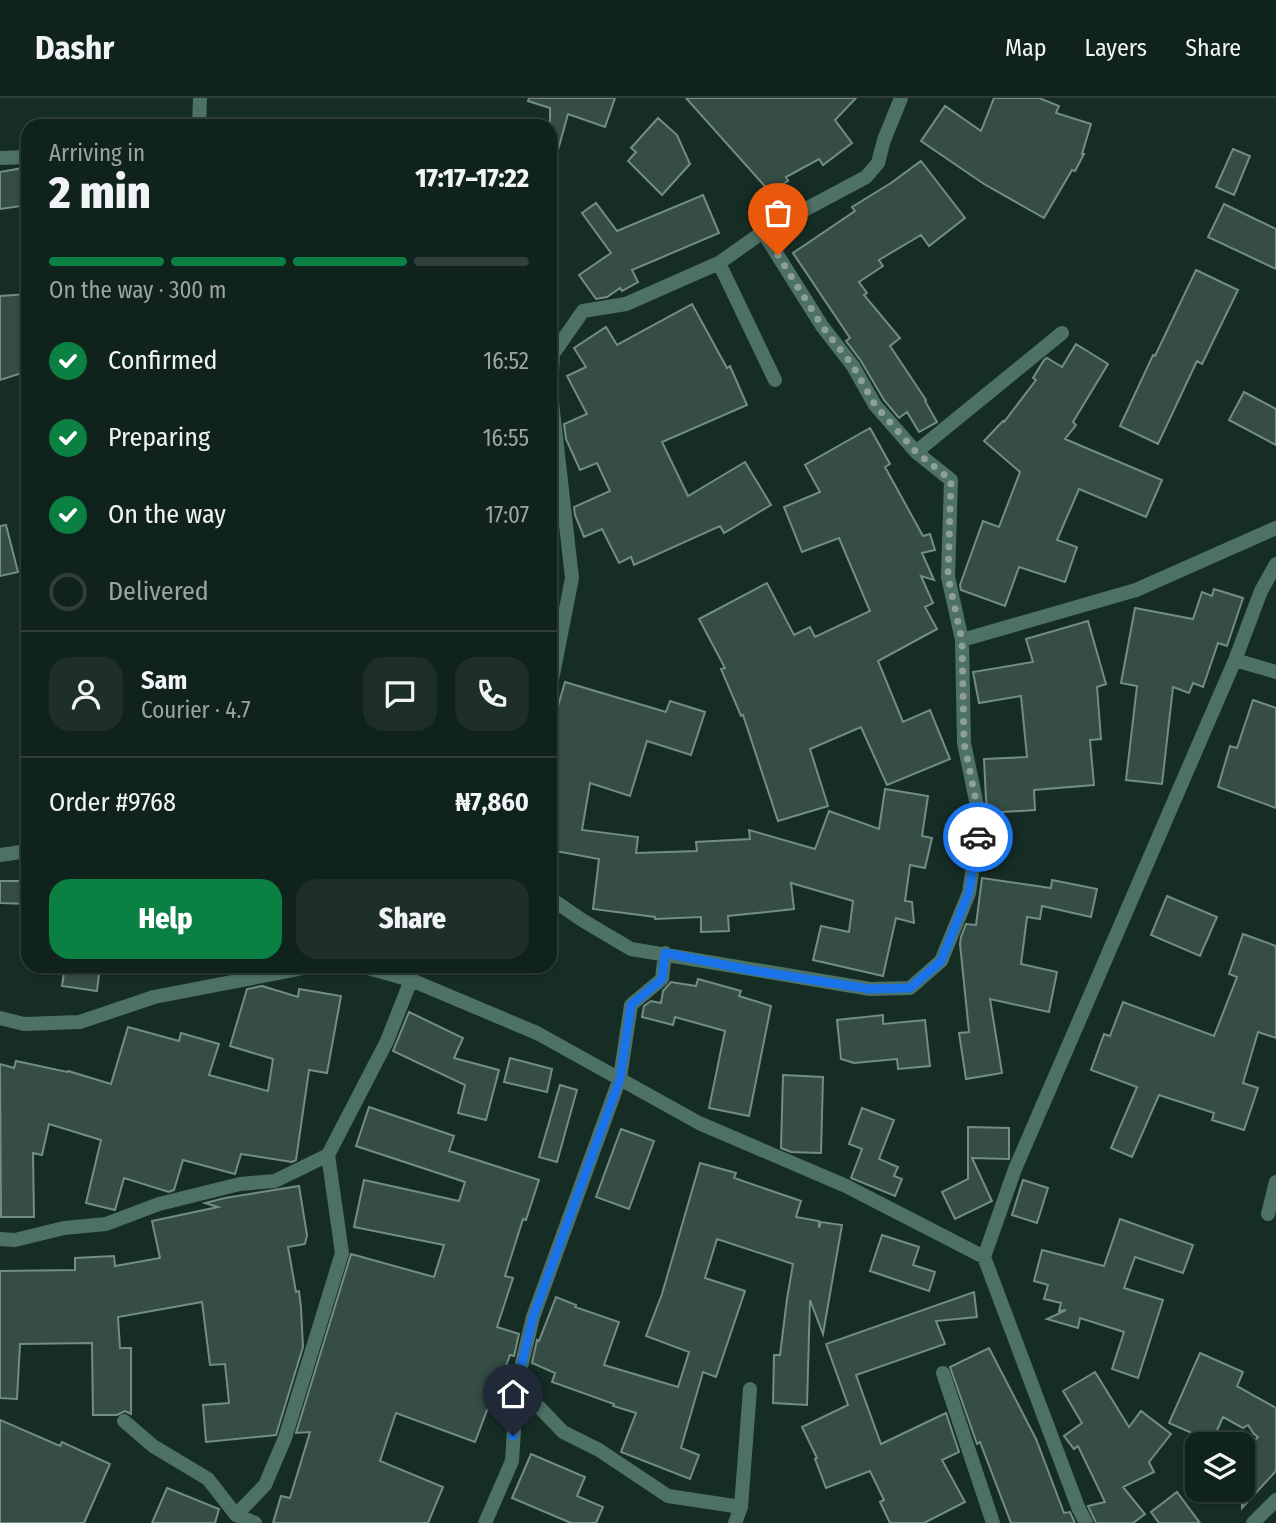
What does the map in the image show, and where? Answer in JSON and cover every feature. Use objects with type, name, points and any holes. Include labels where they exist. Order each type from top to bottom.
[{"type":"street","points":[[199,119],[200,98]]},
{"type":"street","points":[[557,348],[583,311],[626,304],[719,263],[763,232],[866,177],[878,163],[901,98]]},
{"type":"street","points":[[0,158],[21,157]]},
{"type":"street","points":[[557,903],[631,949],[870,989],[910,988],[941,961],[969,892],[980,820],[964,743],[962,640],[948,577],[951,480],[916,452],[875,405],[853,366],[822,326],[763,232]]},
{"type":"street","points":[[719,263],[775,380]]},
{"type":"street","points":[[916,452],[1062,333]]},
{"type":"street","points":[[557,446],[572,578],[557,654]]},
{"type":"street","points":[[962,640],[1136,590],[1276,528]]},
{"type":"street","points":[[1086,1523],[984,1257],[1015,1169],[1235,660],[1261,591],[1276,564]]},
{"type":"street","points":[[1235,660],[1276,671]]},
{"type":"street","points":[[0,855],[21,852]]},
{"type":"street","points":[[485,1523],[512,1461],[517,1384],[533,1317],[620,1079],[631,1005],[662,979],[665,953]]},
{"type":"street","points":[[0,1018],[24,1024],[80,1022],[153,997],[278,973]]},
{"type":"street","points":[[386,973],[411,980],[537,1033],[699,1123],[846,1186],[984,1257]]},
{"type":"street","points":[[236,1515],[265,1485],[285,1438],[342,1253],[328,1155],[387,1041],[411,980]]},
{"type":"street","points":[[0,1239],[15,1240],[64,1228],[106,1224],[159,1204],[240,1184],[275,1181],[328,1155]]},
{"type":"street","points":[[1268,1214],[1276,1182]]},
{"type":"street","points":[[943,1373],[993,1523]]},
{"type":"street","points":[[517,1384],[563,1432],[599,1450],[668,1496],[741,1507]]},
{"type":"street","points":[[736,1523],[741,1507],[750,1389]]},
{"type":"street","points":[[124,1421],[153,1446],[208,1479],[236,1515],[256,1523]]},
{"type":"street","points":[[1253,1523],[1276,1500]]},
{"type":"building","points":[[529,98],[615,98],[605,127],[568,114],[557,154],[557,119],[550,119],[550,108],[528,101]]},
{"type":"building","points":[[686,98],[856,98],[835,120],[852,143],[823,165],[819,159],[786,177],[788,181],[770,192]]},
{"type":"building","points":[[994,98],[1039,98],[1059,106],[1056,113],[1091,124],[1084,154],[1044,218],[984,184],[921,141],[945,106],[981,131]]},
{"type":"building","points":[[658,118],[677,135],[690,164],[662,195],[628,161],[636,152],[631,148]]},
{"type":"building","points":[[1233,149],[1250,156],[1234,195],[1216,187]]},
{"type":"building","points":[[921,161],[965,218],[929,246],[921,235],[879,260],[883,266],[859,282],[867,293],[864,295],[900,338],[890,346],[926,400],[937,422],[919,432],[907,412],[899,418],[884,400],[846,341],[850,338],[793,253],[855,211],[852,207]]},
{"type":"building","points":[[21,168],[21,206],[0,209],[0,172]]},
{"type":"building","points":[[703,195],[719,233],[632,270],[638,282],[622,291],[620,288],[607,297],[596,299],[579,275],[611,253],[582,213],[596,203],[617,231]]},
{"type":"building","points":[[1224,204],[1276,229],[1276,269],[1208,237]]},
{"type":"building","points":[[1196,270],[1238,290],[1202,364],[1197,361],[1158,444],[1120,426]]},
{"type":"building","points":[[21,294],[21,373],[0,380],[0,296]]},
{"type":"building","points":[[692,304],[727,368],[730,366],[747,405],[662,442],[688,496],[745,462],[771,505],[724,533],[720,526],[634,565],[631,557],[619,563],[602,529],[584,537],[575,515],[574,507],[610,491],[597,463],[580,470],[566,439],[564,424],[587,414],[567,376],[586,367],[574,348],[606,327],[617,345]]},
{"type":"building","points":[[1076,344],[1108,364],[1073,422],[1076,425],[1065,439],[1162,480],[1146,517],[1079,489],[1057,540],[1077,547],[1065,582],[1019,567],[1005,606],[961,590],[960,585],[983,521],[999,527],[1020,472],[984,441],[1004,422],[1036,380],[1033,378],[1044,360],[1047,358],[1062,367]]},
{"type":"building","points":[[1244,392],[1276,409],[1276,445],[1229,420]]},
{"type":"building","points":[[870,428],[890,464],[885,467],[923,536],[930,534],[935,550],[922,553],[934,580],[921,576],[933,603],[925,607],[937,629],[878,661],[903,722],[930,710],[950,759],[887,785],[861,727],[810,749],[828,806],[778,821],[743,715],[741,716],[721,669],[725,668],[699,619],[767,583],[794,635],[810,627],[815,637],[870,611],[839,538],[802,552],[784,507],[820,492],[805,465]]},
{"type":"building","points":[[6,525],[18,572],[0,576],[0,526]]},
{"type":"building","points":[[1214,589],[1243,598],[1227,646],[1218,643],[1203,687],[1193,683],[1189,693],[1173,687],[1162,784],[1126,780],[1137,686],[1121,683],[1135,608],[1193,619],[1202,592],[1212,596]]},
{"type":"building","points":[[1088,621],[1106,684],[1097,687],[1101,739],[1090,740],[1094,785],[1034,790],[1035,810],[988,813],[984,759],[1027,757],[1021,696],[979,703],[973,672],[1033,662],[1026,639]]},
{"type":"building","points":[[565,682],[666,712],[670,701],[705,712],[691,755],[647,741],[630,796],[590,783],[582,830],[638,837],[636,853],[697,851],[696,842],[750,839],[749,830],[815,849],[829,811],[879,829],[885,789],[928,796],[922,836],[932,838],[925,868],[910,865],[905,901],[912,902],[914,923],[896,918],[883,976],[813,960],[821,926],[849,932],[853,901],[791,883],[794,909],[728,916],[729,931],[701,932],[701,917],[655,919],[593,909],[599,859],[557,851],[557,710]]},
{"type":"building","points":[[1253,700],[1276,708],[1276,808],[1218,787],[1230,746],[1237,748]]},
{"type":"building","points":[[982,878],[1051,888],[1052,880],[1097,889],[1091,917],[1042,906],[1040,919],[1027,917],[1021,964],[1057,972],[1049,1012],[990,999],[1002,1073],[966,1079],[959,1033],[969,1032],[960,944],[966,924],[976,925]]},
{"type":"building","points":[[0,881],[21,881],[21,904],[0,903]]},
{"type":"building","points":[[1167,896],[1217,917],[1200,956],[1151,935]]},
{"type":"building","points":[[1243,934],[1276,946],[1276,1038],[1258,1032],[1243,1083],[1258,1088],[1244,1130],[1212,1120],[1214,1113],[1159,1095],[1132,1157],[1111,1148],[1137,1087],[1091,1070],[1104,1034],[1110,1036],[1123,1002],[1214,1036],[1237,977],[1229,974]]},
{"type":"building","points":[[64,973],[99,973],[97,991],[62,986]]},
{"type":"building","points":[[698,979],[741,991],[739,996],[771,1006],[749,1116],[709,1108],[725,1031],[675,1017],[673,1025],[642,1017],[644,1006],[651,1001],[661,1003],[663,991],[671,982],[696,986]]},
{"type":"building","points":[[262,986],[298,997],[299,989],[341,996],[327,1073],[309,1070],[296,1160],[292,1162],[241,1154],[235,1174],[183,1160],[174,1190],[169,1192],[124,1178],[115,1210],[86,1203],[101,1140],[49,1124],[42,1155],[33,1153],[34,1217],[1,1217],[0,1064],[14,1068],[16,1061],[68,1071],[111,1084],[128,1027],[179,1041],[181,1033],[219,1044],[209,1075],[268,1091],[273,1059],[230,1046],[247,989]]},
{"type":"building","points":[[409,1012],[463,1038],[454,1058],[499,1070],[486,1120],[458,1113],[465,1085],[393,1051]]},
{"type":"building","points":[[883,1015],[883,1024],[925,1020],[930,1066],[898,1069],[897,1059],[854,1063],[841,1059],[837,1020]]},
{"type":"building","points":[[510,1058],[552,1069],[547,1092],[504,1082]]},
{"type":"building","points":[[783,1075],[823,1077],[821,1153],[791,1152],[781,1148]]},
{"type":"building","points":[[560,1085],[577,1090],[557,1162],[539,1157]]},
{"type":"building","points":[[369,1107],[454,1136],[449,1151],[539,1180],[505,1276],[513,1278],[497,1327],[519,1334],[514,1356],[510,1355],[505,1369],[503,1368],[475,1442],[396,1413],[380,1461],[443,1487],[428,1523],[273,1523],[281,1496],[290,1498],[310,1432],[296,1433],[351,1254],[434,1277],[444,1245],[354,1227],[364,1180],[459,1201],[465,1182],[356,1146]]},
{"type":"building","points":[[862,1108],[894,1120],[879,1159],[898,1167],[894,1176],[902,1179],[895,1196],[851,1178],[862,1149],[849,1144]]},
{"type":"building","points":[[968,1127],[1009,1128],[1009,1159],[972,1158],[992,1201],[955,1219],[942,1192],[968,1179]]},
{"type":"building","points":[[621,1129],[654,1141],[629,1209],[596,1197]]},
{"type":"building","points":[[700,1163],[736,1173],[734,1178],[801,1201],[796,1217],[819,1221],[819,1228],[821,1222],[842,1225],[823,1334],[810,1300],[807,1405],[773,1403],[774,1355],[780,1355],[793,1264],[717,1239],[705,1278],[745,1291],[716,1377],[703,1372],[681,1448],[699,1455],[690,1479],[621,1452],[636,1413],[552,1382],[555,1373],[532,1363],[537,1340],[539,1341],[556,1297],[576,1305],[575,1307],[619,1322],[604,1365],[678,1387],[689,1352],[646,1336],[662,1294]]},
{"type":"building","points":[[1023,1180],[1048,1188],[1037,1223],[1012,1215]]},
{"type":"building","points":[[299,1186],[307,1235],[305,1244],[288,1247],[296,1292],[299,1291],[303,1347],[276,1435],[206,1442],[203,1405],[229,1403],[225,1364],[210,1365],[202,1302],[118,1317],[120,1348],[131,1348],[131,1414],[125,1411],[117,1415],[93,1415],[92,1343],[20,1344],[17,1399],[0,1398],[0,1271],[75,1270],[75,1258],[114,1256],[115,1266],[160,1258],[152,1221],[218,1207],[205,1203],[225,1198]]},
{"type":"building","points":[[1120,1219],[1193,1245],[1183,1273],[1135,1257],[1124,1288],[1163,1300],[1138,1378],[1112,1369],[1124,1332],[1080,1318],[1078,1328],[1047,1319],[1066,1310],[1059,1311],[1061,1303],[1044,1299],[1048,1285],[1034,1281],[1042,1250],[1104,1266]]},
{"type":"building","points":[[882,1235],[919,1247],[913,1265],[935,1272],[929,1291],[870,1271]]},
{"type":"building","points":[[974,1292],[977,1317],[936,1321],[945,1344],[856,1375],[881,1444],[946,1413],[959,1452],[942,1460],[965,1502],[924,1523],[890,1523],[880,1502],[884,1500],[870,1471],[826,1488],[815,1459],[817,1458],[802,1427],[848,1405],[826,1344]]},
{"type":"building","points":[[989,1348],[1036,1439],[1064,1513],[1070,1512],[1075,1523],[1011,1523],[980,1442],[977,1444],[950,1367]]},
{"type":"building","points":[[1200,1353],[1243,1372],[1237,1386],[1276,1408],[1276,1471],[1255,1494],[1255,1440],[1258,1437],[1248,1425],[1243,1428],[1223,1417],[1216,1432],[1189,1432],[1169,1423]]},
{"type":"building","points":[[1095,1372],[1129,1427],[1141,1411],[1171,1434],[1149,1462],[1154,1472],[1123,1487],[1145,1514],[1133,1523],[1096,1523],[1088,1506],[1105,1502],[1078,1446],[1074,1449],[1064,1436],[1082,1423],[1063,1391]]},
{"type":"building","points":[[0,1420],[60,1446],[62,1442],[110,1464],[84,1523],[0,1523]]},
{"type":"building","points":[[531,1454],[585,1477],[577,1496],[603,1507],[596,1523],[571,1523],[512,1498]]},
{"type":"building","points":[[167,1488],[219,1509],[215,1523],[152,1523]]},
{"type":"building","points":[[1177,1492],[1200,1523],[1159,1523],[1151,1512]]},
{"type":"way so far","points":[[778,255],[822,326],[853,366],[875,405],[916,452],[951,480],[948,577],[962,640],[964,743],[980,820],[978,837]]},
{"type":"route","points":[[513,1436],[517,1384],[533,1317],[620,1079],[631,1005],[662,979],[665,953],[870,989],[910,988],[941,961],[969,892],[978,837]]}]
